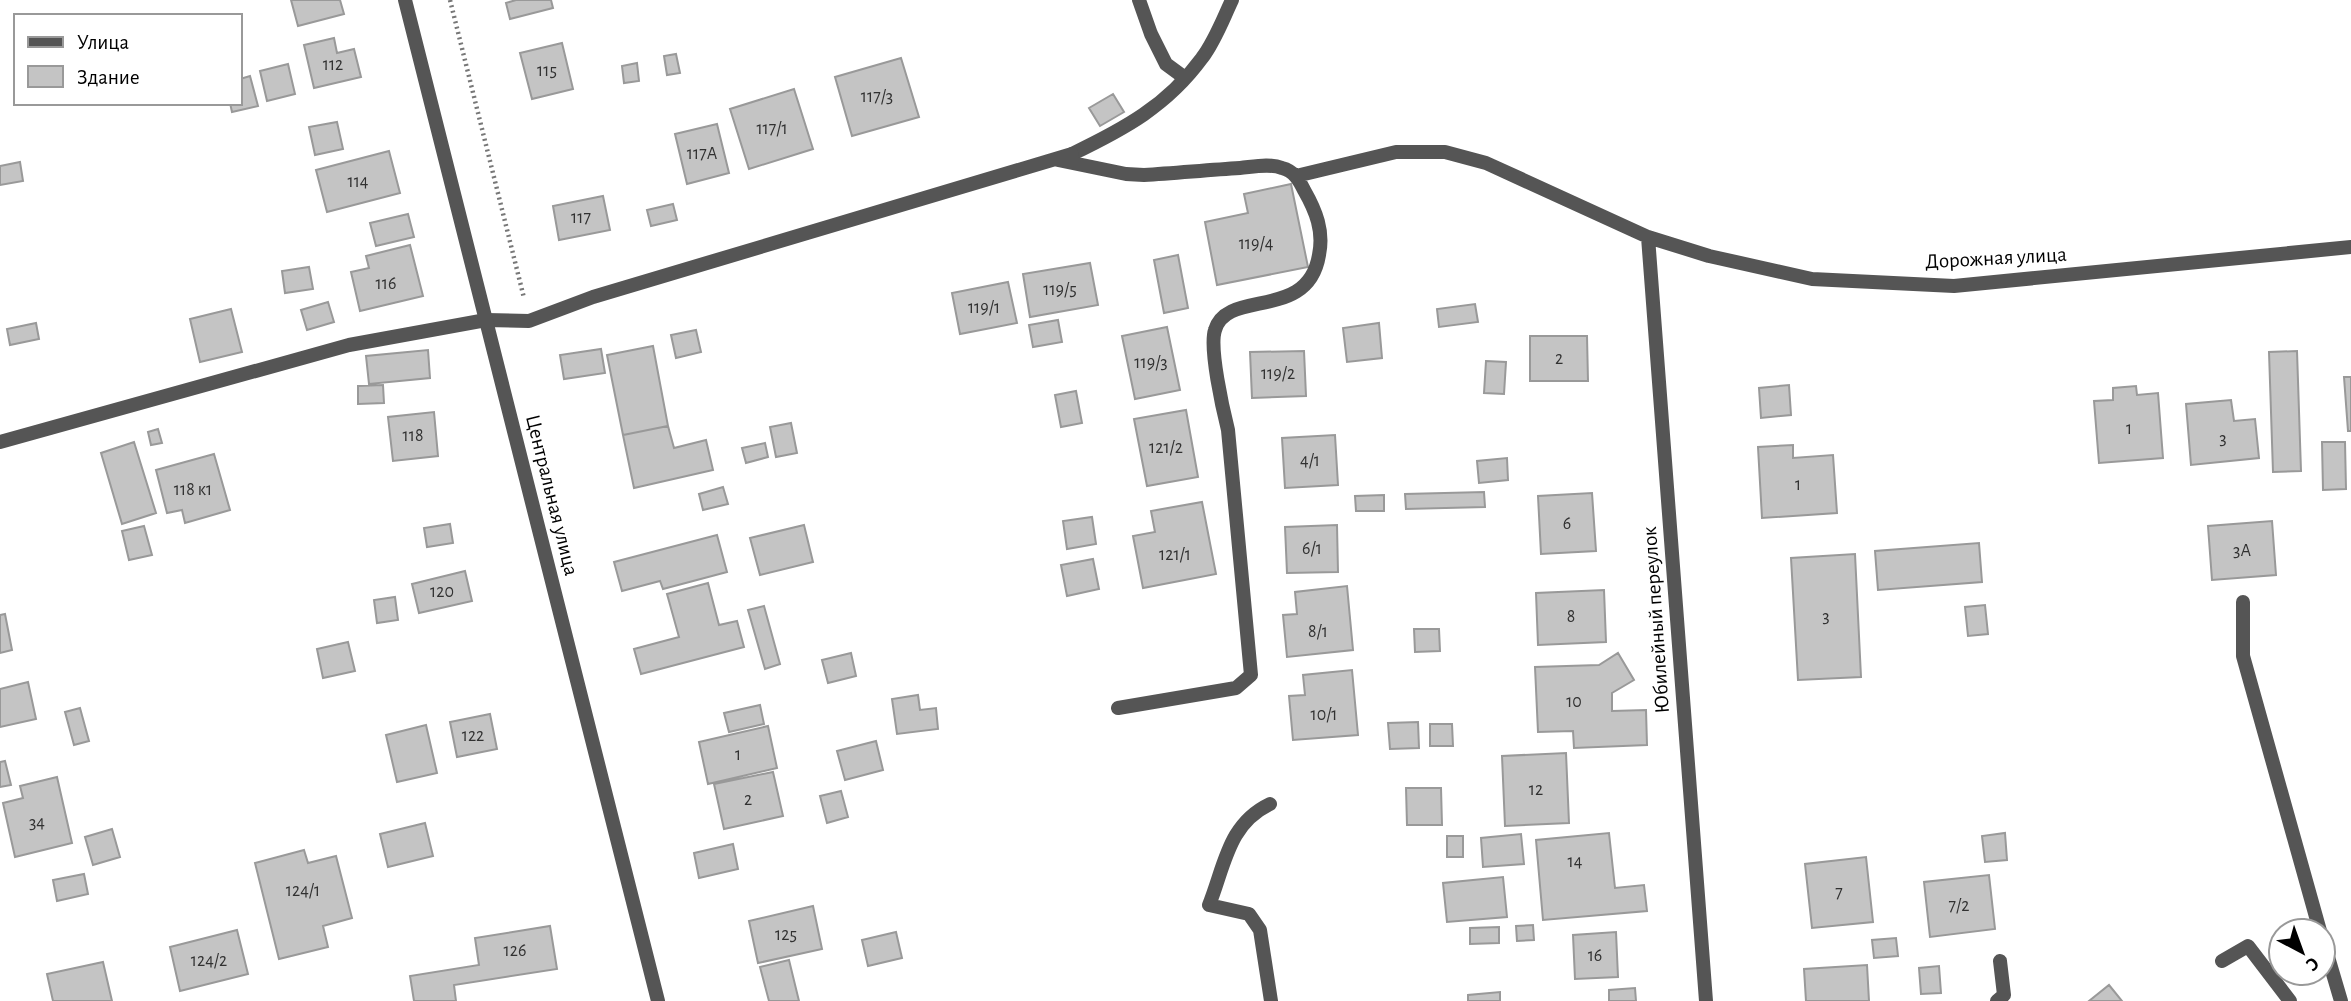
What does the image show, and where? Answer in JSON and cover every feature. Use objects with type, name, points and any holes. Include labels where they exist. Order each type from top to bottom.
[{"type":"street","name":"Центральная улица","points":[[405,0],[658,1001]]},
{"type":"street","points":[[1139,0],[1151,34],[1166,64],[1185,78]]},
{"type":"street","points":[[0,442],[349,345],[486,320],[529,321],[593,297],[1073,153],[1131,124],[1185,78],[1204,56],[1232,0]]},
{"type":"street","name":"Дорожная улица","points":[[1296,176],[1396,152],[1445,152],[1486,163],[1648,237],[1709,256],[1812,279],[1954,286],[2351,247]]},
{"type":"street","points":[[1054,159],[1126,174],[1144,175],[1282,167],[1296,176],[1314,207],[1322,239],[1317,270],[1306,286],[1282,298],[1244,306],[1223,317],[1214,330],[1221,402],[1228,430],[1251,675],[1236,688],[1118,708]]},
{"type":"street","name":"Юбилейный переулок","points":[[1648,237],[1706,1001]]},
{"type":"street","points":[[2243,602],[2243,656],[2316,917]]},
{"type":"street","points":[[1270,804],[1254,812],[1241,827],[1226,856],[1209,905],[1249,914],[1260,930],[1271,1001]]},
{"type":"street","points":[[2222,961],[2248,946],[2290,1001]]},
{"type":"street","points":[[1997,1001],[2004,995],[2000,961]]},
{"type":"path","points":[[450,0],[529,321]]},
{"type":"building","points":[[291,0],[340,0],[344,14],[298,26]]},
{"type":"building","points":[[516,0],[551,0],[553,8],[510,19],[506,3]]},
{"type":"building","points":[[334,38],[337,53],[354,49],[361,77],[314,88],[304,45]]},
{"type":"building","points":[[562,43],[573,89],[532,99],[520,53]]},
{"type":"building","points":[[676,54],[680,73],[667,75],[664,56]]},
{"type":"building","points":[[901,58],[919,117],[852,136],[835,77]]},
{"type":"building","points":[[637,63],[639,81],[624,83],[622,66]]},
{"type":"building","points":[[288,64],[295,94],[267,101],[260,71]]},
{"type":"building","points":[[250,76],[258,106],[232,112],[230,105],[242,105],[242,78]]},
{"type":"building","points":[[794,89],[813,149],[749,169],[730,109]]},
{"type":"building","points":[[1113,94],[1124,112],[1100,126],[1089,108]]},
{"type":"building","points":[[337,122],[343,149],[315,155],[309,127]]},
{"type":"building","points":[[717,124],[729,173],[687,184],[675,134]]},
{"type":"building","points":[[389,151],[400,193],[327,212],[316,170]]},
{"type":"building","points":[[20,162],[23,181],[0,185],[0,166]]},
{"type":"building","points":[[1291,184],[1308,267],[1217,285],[1205,222],[1248,213],[1244,194]]},
{"type":"building","points":[[603,196],[610,230],[559,240],[553,206]]},
{"type":"building","points":[[673,204],[677,220],[651,226],[647,210]]},
{"type":"building","points":[[408,214],[414,237],[376,246],[370,223]]},
{"type":"building","points":[[410,245],[423,296],[360,311],[351,272],[369,268],[366,256]]},
{"type":"building","points":[[1178,255],[1188,308],[1164,313],[1154,260]]},
{"type":"building","points":[[1090,263],[1098,305],[1030,317],[1023,274]]},
{"type":"building","points":[[309,267],[313,289],[285,293],[282,271]]},
{"type":"building","points":[[1008,282],[1017,323],[960,334],[952,293]]},
{"type":"building","points":[[328,302],[334,322],[307,330],[301,310]]},
{"type":"building","points":[[1475,304],[1478,322],[1439,327],[1437,309]]},
{"type":"building","points":[[231,309],[242,352],[200,362],[190,319]]},
{"type":"building","points":[[1058,320],[1062,342],[1033,347],[1029,325]]},
{"type":"building","points":[[36,323],[39,339],[10,345],[7,329]]},
{"type":"building","points":[[1379,323],[1382,358],[1347,362],[1343,328]]},
{"type":"building","points":[[1167,327],[1180,390],[1135,399],[1122,336]]},
{"type":"building","points":[[696,330],[701,352],[676,358],[671,335]]},
{"type":"building","points":[[1530,336],[1587,336],[1588,381],[1530,381]]},
{"type":"building","points":[[653,346],[668,426],[623,435],[607,355]]},
{"type":"building","points":[[601,349],[605,373],[564,379],[560,355]]},
{"type":"building","points":[[428,350],[430,378],[369,384],[366,356]]},
{"type":"building","points":[[1304,351],[1306,396],[1252,398],[1250,352]]},
{"type":"building","points":[[2297,351],[2301,471],[2273,472],[2269,352]]},
{"type":"building","points":[[1486,361],[1506,362],[1504,394],[1484,393]]},
{"type":"building","points":[[2344,377],[2351,377],[2351,431],[2348,431]]},
{"type":"building","points":[[383,385],[384,403],[358,404],[358,386]]},
{"type":"building","points":[[1789,385],[1791,415],[1761,418],[1759,388]]},
{"type":"building","points":[[2136,386],[2137,395],[2158,393],[2163,458],[2099,463],[2094,401],[2113,400],[2113,388]]},
{"type":"building","points":[[1076,391],[1082,423],[1061,427],[1055,395]]},
{"type":"building","points":[[2231,400],[2234,421],[2255,419],[2259,458],[2191,465],[2186,404]]},
{"type":"building","points":[[1186,410],[1198,477],[1147,486],[1134,419]]},
{"type":"building","points":[[434,412],[438,456],[393,461],[388,417]]},
{"type":"building","points":[[791,423],[797,453],[776,457],[770,427]]},
{"type":"building","points":[[668,426],[674,448],[706,440],[713,470],[634,488],[623,435]]},
{"type":"building","points":[[158,429],[162,443],[151,445],[148,432]]},
{"type":"building","points":[[1335,435],[1338,485],[1285,488],[1282,438]]},
{"type":"building","points":[[134,442],[156,513],[122,524],[101,453]]},
{"type":"building","points":[[2322,442],[2345,442],[2346,489],[2323,490]]},
{"type":"building","points":[[765,443],[768,457],[746,463],[742,448]]},
{"type":"building","points":[[1793,445],[1793,458],[1833,455],[1837,513],[1762,518],[1758,447]]},
{"type":"building","points":[[214,454],[230,510],[185,523],[182,510],[167,513],[156,470]]},
{"type":"building","points":[[1507,458],[1508,480],[1479,483],[1477,461]]},
{"type":"building","points":[[723,487],[728,504],[703,510],[699,494]]},
{"type":"building","points":[[1484,492],[1485,507],[1406,509],[1405,494]]},
{"type":"building","points":[[1592,493],[1596,551],[1541,554],[1538,496]]},
{"type":"building","points":[[1384,495],[1384,511],[1356,511],[1355,496]]},
{"type":"building","points":[[1202,502],[1216,574],[1143,588],[1133,536],[1155,532],[1151,511]]},
{"type":"building","points":[[1092,517],[1096,544],[1067,549],[1063,521]]},
{"type":"building","points":[[2272,521],[2276,575],[2212,580],[2208,526]]},
{"type":"building","points":[[450,524],[453,543],[427,547],[424,528]]},
{"type":"building","points":[[804,525],[813,562],[760,575],[750,538]]},
{"type":"building","points":[[1337,525],[1338,572],[1287,573],[1285,527]]},
{"type":"building","points":[[144,526],[152,555],[129,560],[122,531]]},
{"type":"building","points":[[717,535],[727,572],[663,589],[660,581],[622,591],[614,562]]},
{"type":"building","points":[[1979,543],[1982,582],[1878,590],[1875,551]]},
{"type":"building","points":[[1855,554],[1861,677],[1798,680],[1791,558]]},
{"type":"building","points":[[1093,559],[1099,589],[1067,596],[1061,565]]},
{"type":"building","points":[[465,571],[472,601],[419,613],[412,584]]},
{"type":"building","points":[[708,583],[719,625],[737,621],[744,647],[641,674],[634,649],[679,637],[667,594]]},
{"type":"building","points":[[1347,586],[1353,650],[1287,657],[1283,615],[1297,614],[1295,592]]},
{"type":"building","points":[[1604,590],[1606,642],[1538,645],[1536,593]]},
{"type":"building","points":[[395,597],[398,620],[377,623],[374,600]]},
{"type":"building","points":[[1985,605],[1988,634],[1968,636],[1965,607]]},
{"type":"building","points":[[764,606],[780,664],[765,669],[748,610]]},
{"type":"building","points":[[5,614],[12,650],[0,653],[0,615]]},
{"type":"building","points":[[1414,629],[1439,629],[1440,651],[1415,652]]},
{"type":"building","points":[[348,642],[355,671],[323,678],[317,649]]},
{"type":"building","points":[[851,653],[856,676],[828,683],[822,660]]},
{"type":"building","points":[[1618,653],[1634,680],[1612,693],[1612,711],[1646,710],[1647,745],[1574,748],[1573,731],[1538,732],[1535,667],[1599,665]]},
{"type":"building","points":[[1352,670],[1358,735],[1293,740],[1289,696],[1305,695],[1303,675]]},
{"type":"building","points":[[28,682],[36,719],[0,727],[0,689]]},
{"type":"building","points":[[918,695],[920,710],[936,708],[938,729],[897,734],[892,699]]},
{"type":"building","points":[[760,705],[764,724],[729,732],[724,713]]},
{"type":"building","points":[[80,708],[89,741],[74,745],[65,712]]},
{"type":"building","points":[[490,714],[497,749],[457,757],[450,722]]},
{"type":"building","points":[[1418,722],[1419,748],[1390,749],[1388,723]]},
{"type":"building","points":[[1430,724],[1452,724],[1453,746],[1430,746]]},
{"type":"building","points":[[426,725],[437,773],[397,782],[386,735]]},
{"type":"building","points":[[768,726],[777,768],[708,784],[699,742]]},
{"type":"building","points":[[876,741],[883,770],[845,780],[837,751]]},
{"type":"building","points":[[1566,753],[1569,823],[1505,826],[1502,756]]},
{"type":"building","points":[[5,761],[11,785],[0,787],[0,762]]},
{"type":"building","points":[[773,772],[783,816],[724,829],[714,784]]},
{"type":"building","points":[[57,777],[72,843],[15,857],[3,803],[23,798],[20,786]]},
{"type":"building","points":[[1406,788],[1441,788],[1442,825],[1407,825]]},
{"type":"building","points":[[841,791],[848,817],[827,823],[820,796]]},
{"type":"building","points":[[425,823],[433,856],[388,867],[380,834]]},
{"type":"building","points":[[112,829],[120,857],[93,865],[85,837]]},
{"type":"building","points":[[1609,833],[1615,888],[1644,885],[1647,911],[1543,920],[1536,840]]},
{"type":"building","points":[[2005,833],[2007,860],[1985,862],[1982,836]]},
{"type":"building","points":[[1521,834],[1524,864],[1483,867],[1481,838]]},
{"type":"building","points":[[1447,836],[1463,836],[1463,857],[1447,857]]},
{"type":"building","points":[[733,844],[738,869],[699,878],[694,853]]},
{"type":"building","points":[[304,850],[308,863],[336,856],[352,918],[323,926],[328,947],[279,959],[255,863]]},
{"type":"building","points":[[1866,857],[1873,922],[1812,928],[1805,864]]},
{"type":"building","points":[[84,874],[88,894],[57,901],[53,880]]},
{"type":"building","points":[[1989,875],[1995,929],[1930,937],[1924,882]]},
{"type":"building","points":[[1503,877],[1507,917],[1447,922],[1443,883]]},
{"type":"building","points":[[813,906],[822,949],[758,963],[749,921]]},
{"type":"building","points":[[1533,925],[1534,940],[1517,941],[1516,926]]},
{"type":"building","points":[[550,926],[557,969],[454,985],[456,1001],[414,1001],[410,976],[479,965],[475,938]]},
{"type":"building","points":[[1499,927],[1499,943],[1470,944],[1470,928]]},
{"type":"building","points":[[237,930],[248,974],[180,991],[170,947]]},
{"type":"building","points":[[896,932],[902,958],[868,966],[862,940]]},
{"type":"building","points":[[1616,932],[1618,977],[1575,979],[1573,935]]},
{"type":"building","points":[[1896,938],[1898,956],[1874,958],[1872,940]]},
{"type":"building","points":[[789,960],[799,1001],[769,1001],[760,967]]},
{"type":"building","points":[[103,962],[112,1001],[53,1001],[47,974]]},
{"type":"building","points":[[1867,965],[1869,1001],[1806,1001],[1804,969]]},
{"type":"building","points":[[1939,966],[1941,993],[1921,994],[1919,968]]},
{"type":"building","points":[[2109,985],[2122,1001],[2089,1001]]},
{"type":"building","points":[[1635,988],[1636,1001],[1609,1001],[1609,990]]},
{"type":"building","points":[[1500,992],[1500,1001],[1468,1001],[1468,995]]}]
